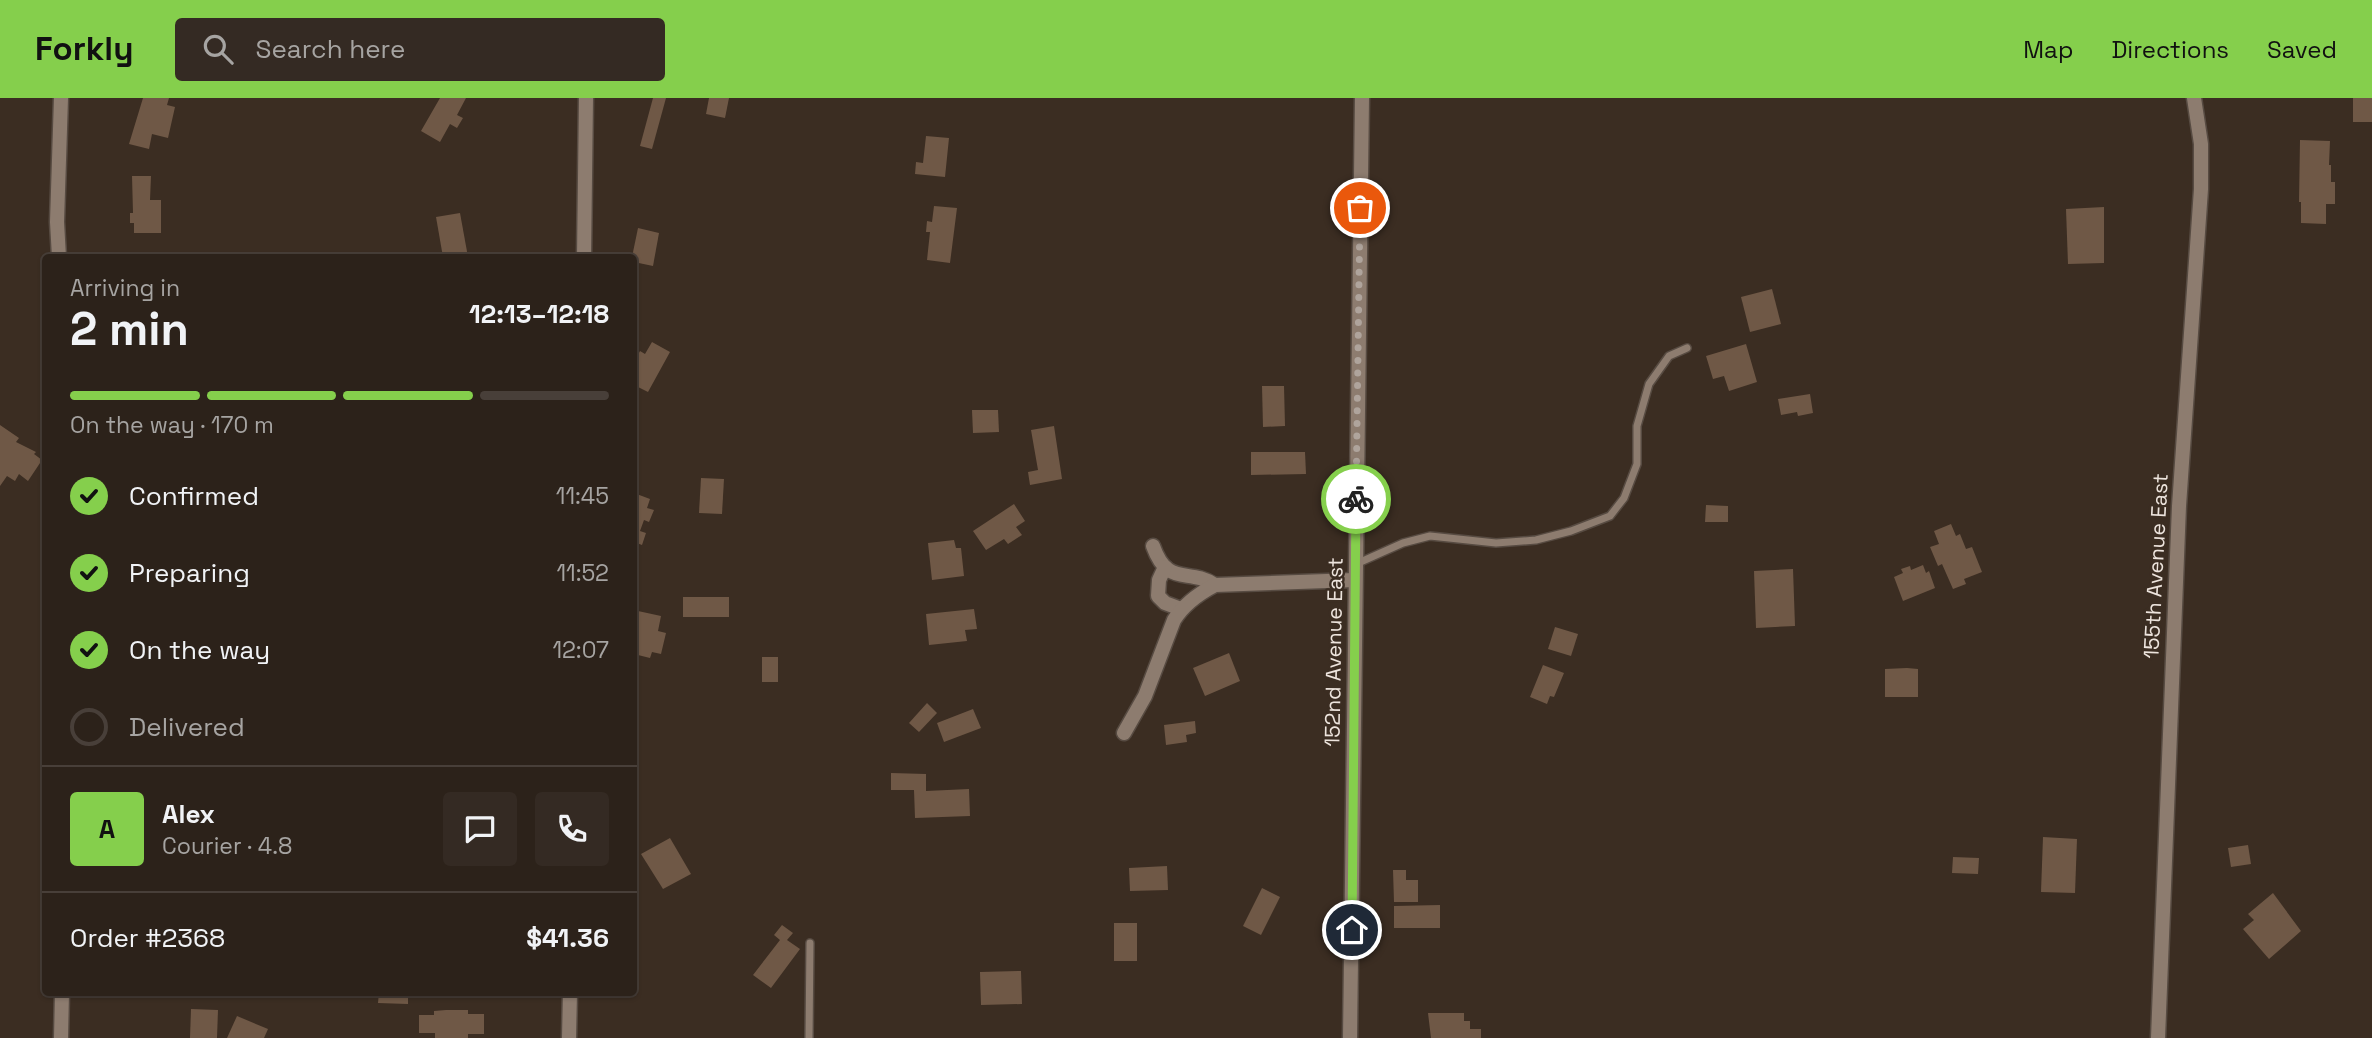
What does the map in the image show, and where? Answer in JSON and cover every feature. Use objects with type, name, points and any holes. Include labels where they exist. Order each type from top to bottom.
[{"type":"street","points":[[59,254],[57,222],[61,98]]},
{"type":"street","points":[[584,254],[586,98]]},
{"type":"street","name":"152nd Avenue East","points":[[1350,1038],[1362,98]]},
{"type":"street","name":"155th Avenue East","points":[[2158,1038],[2179,506],[2201,189],[2201,144],[2194,98]]},
{"type":"street","points":[[1153,546],[1158,560],[1165,567],[1177,574],[1206,579],[1215,585]]},
{"type":"street","points":[[1165,567],[1159,580],[1158,596],[1165,603],[1181,609]]},
{"type":"street","points":[[1124,733],[1145,696],[1181,609],[1200,593],[1215,585],[1355,580]]},
{"type":"street","points":[[61,1038],[62,996]]},
{"type":"street","points":[[569,1038],[570,996]]},
{"type":"lane","points":[[1355,564],[1403,543],[1430,536],[1496,543],[1536,540],[1610,516],[1624,498],[1637,464],[1637,426],[1649,384],[1669,356],[1687,348]]},
{"type":"lane","points":[[809,1038],[810,943]]},
{"type":"building","points":[[143,98],[169,98],[167,105],[175,107],[168,138],[152,134],[149,149],[129,144]]},
{"type":"building","points":[[440,98],[466,98],[457,115],[463,118],[457,128],[450,124],[440,142],[421,131]]},
{"type":"building","points":[[653,98],[666,98],[652,149],[640,146]]},
{"type":"building","points":[[709,98],[729,98],[725,118],[706,114]]},
{"type":"building","points":[[2353,98],[2372,98],[2372,122],[2353,122]]},
{"type":"building","points":[[926,136],[949,138],[945,177],[915,174],[916,162],[923,163]]},
{"type":"building","points":[[2300,140],[2330,141],[2329,165],[2331,182],[2335,182],[2335,204],[2326,204],[2326,224],[2301,223]]},
{"type":"building","points":[[132,176],[151,176],[150,200],[161,200],[161,233],[134,233],[134,223],[130,223],[130,213],[133,213]]},
{"type":"building","points":[[934,206],[957,208],[950,263],[927,260],[930,232],[926,232],[927,221],[932,222]]},
{"type":"building","points":[[2104,207],[2104,263],[2068,264],[2066,209]]},
{"type":"building","points":[[460,213],[467,254],[442,254],[436,217]]},
{"type":"building","points":[[638,228],[659,233],[653,266],[637,263],[637,254],[633,254]]},
{"type":"building","points":[[1772,289],[1781,324],[1750,332],[1741,297]]},
{"type":"building","points":[[652,342],[670,352],[648,392],[637,386],[637,356],[640,351],[645,354]]},
{"type":"building","points":[[1746,344],[1757,382],[1729,391],[1724,376],[1713,379],[1706,356]]},
{"type":"building","points":[[1262,386],[1284,386],[1285,426],[1263,427]]},
{"type":"building","points":[[1810,394],[1813,413],[1781,415],[1778,399]]},
{"type":"building","points":[[972,410],[998,410],[999,432],[973,433]]},
{"type":"building","points":[[0,425],[19,438],[16,442],[36,452],[34,454],[42,460],[28,481],[19,474],[15,481],[7,476],[0,486]]},
{"type":"building","points":[[1054,426],[1062,479],[1030,485],[1028,472],[1038,470],[1031,430]]},
{"type":"building","points":[[1251,452],[1305,452],[1306,474],[1251,475]]},
{"type":"building","points":[[701,478],[724,479],[722,514],[699,513]]},
{"type":"building","points":[[637,494],[650,499],[647,508],[654,510],[649,522],[644,520],[640,531],[646,533],[642,545],[637,543]]},
{"type":"building","points":[[1014,504],[1025,521],[1016,527],[1022,535],[1008,544],[1004,539],[986,550],[973,531]]},
{"type":"building","points":[[1706,505],[1728,506],[1728,522],[1705,522]]},
{"type":"building","points":[[1951,524],[1956,536],[1960,534],[1966,549],[1972,547],[1982,572],[1964,579],[1966,584],[1953,589],[1942,564],[1938,566],[1930,547],[1939,544],[1934,531]]},
{"type":"building","points":[[954,540],[956,548],[961,548],[964,576],[932,580],[928,543]]},
{"type":"building","points":[[1923,565],[1926,573],[1929,571],[1935,588],[1903,601],[1894,577],[1903,573],[1901,569],[1910,566],[1911,570]]},
{"type":"building","points":[[1793,569],[1795,626],[1756,628],[1754,571]]},
{"type":"building","points":[[683,597],[729,597],[729,617],[683,617]]},
{"type":"building","points":[[974,609],[977,629],[965,630],[967,641],[929,645],[926,614]]},
{"type":"building","points":[[638,611],[661,616],[658,631],[666,633],[661,654],[652,652],[650,658],[637,655]]},
{"type":"building","points":[[1555,627],[1578,634],[1571,656],[1548,649]]},
{"type":"building","points":[[1229,653],[1240,681],[1205,696],[1193,668]]},
{"type":"building","points":[[762,657],[778,657],[778,682],[762,682]]},
{"type":"building","points":[[1543,665],[1564,673],[1554,697],[1550,696],[1547,704],[1530,697]]},
{"type":"building","points":[[1885,669],[1918,669],[1918,697],[1885,697]]},
{"type":"building","points":[[927,703],[937,713],[919,732],[909,723]]},
{"type":"building","points":[[973,709],[981,728],[944,742],[937,723]]},
{"type":"building","points":[[1195,721],[1196,733],[1186,735],[1187,742],[1166,745],[1164,725]]},
{"type":"building","points":[[891,773],[926,774],[926,791],[969,789],[970,816],[915,818],[914,790],[891,790]]},
{"type":"building","points":[[2043,837],[2077,839],[2075,893],[2041,892]]},
{"type":"building","points":[[670,838],[691,874],[663,889],[641,854]]},
{"type":"building","points":[[2248,845],[2251,864],[2231,867],[2228,848]]},
{"type":"building","points":[[1953,857],[1979,858],[1978,874],[1952,873]]},
{"type":"building","points":[[1167,866],[1168,890],[1130,891],[1129,868]]},
{"type":"building","points":[[1393,870],[1406,870],[1406,880],[1418,880],[1418,902],[1394,902]]},
{"type":"building","points":[[1262,888],[1280,897],[1261,935],[1243,926]]},
{"type":"building","points":[[2273,893],[2301,931],[2269,959],[2243,929],[2254,920],[2248,914]]},
{"type":"building","points":[[1440,905],[1440,928],[1394,928],[1394,906]]},
{"type":"building","points":[[1114,923],[1137,923],[1137,961],[1114,961]]},
{"type":"building","points":[[782,925],[793,933],[787,940],[800,949],[771,988],[753,975],[780,940],[774,935]]},
{"type":"building","points":[[1021,971],[1022,1004],[981,1005],[980,972]]},
{"type":"building","points":[[379,996],[408,996],[408,1004],[378,1003]]},
{"type":"building","points":[[414,996],[447,996],[447,997]]},
{"type":"building","points":[[191,1009],[218,1010],[217,1038],[190,1038]]},
{"type":"building","points":[[468,1010],[468,1014],[484,1014],[484,1034],[468,1034],[468,1038],[435,1038],[435,1033],[419,1033],[419,1015],[434,1015],[434,1011]]},
{"type":"building","points":[[1428,1013],[1464,1013],[1464,1021],[1470,1021],[1470,1029],[1481,1029],[1481,1038],[1431,1038]]},
{"type":"building","points":[[237,1016],[268,1029],[264,1038],[227,1038]]},
{"type":"way so far","points":[[1356,499],[1360,208]]},
{"type":"route","points":[[1352,930],[1356,499]]}]
